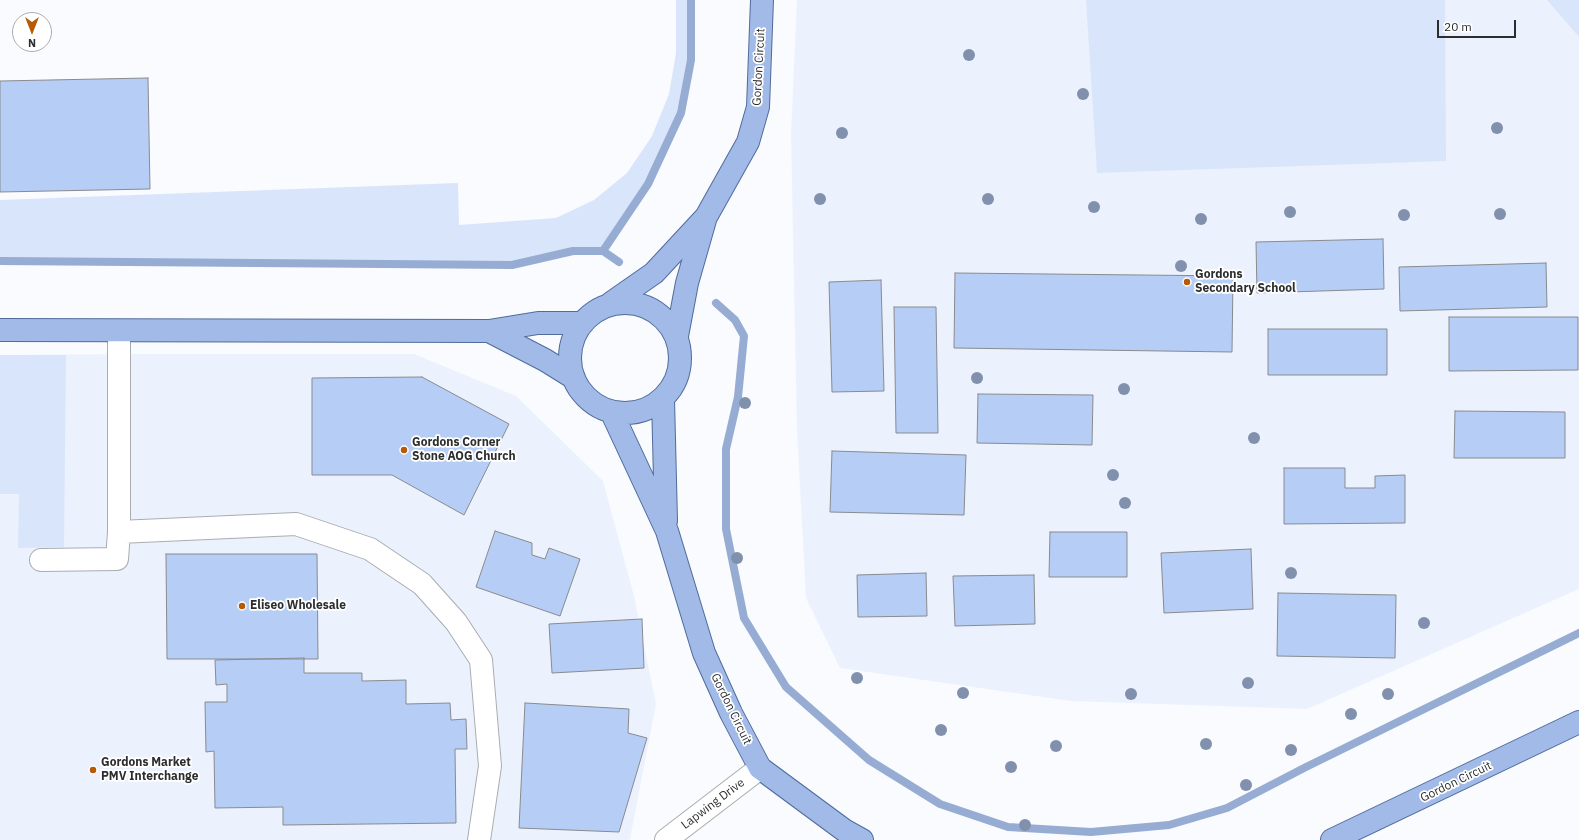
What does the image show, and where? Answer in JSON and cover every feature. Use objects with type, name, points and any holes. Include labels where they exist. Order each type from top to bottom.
[{"type":"main road","name":"Gordon Circuit","points":[[677,336],[687,283],[706,217],[748,142],[758,107],[762,0]]},
{"type":"main road","name":"Gordon Circuit","points":[[611,303],[654,273],[706,217]]},
{"type":"main road","points":[[611,303],[648,307],[660,314],[670,324],[677,336],[681,352],[680,369],[674,386],[663,399],[653,406],[641,411],[612,413],[590,400],[580,390],[574,378],[570,355],[572,342],[580,323],[595,310],[611,303]]},
{"type":"main road","points":[[0,330],[489,331],[538,323],[580,323]]},
{"type":"main road","points":[[489,331],[545,360],[574,378]]},
{"type":"main road","name":"Gordon Circuit","points":[[663,399],[667,531]]},
{"type":"main road","name":"Gordon Circuit","points":[[612,413],[667,531],[704,653],[731,713],[760,768],[844,830],[862,840]]},
{"type":"main road","name":"Gordon Circuit","points":[[1332,840],[1579,722]]},
{"type":"street","points":[[41,560],[117,559],[119,532],[119,331]]},
{"type":"street","points":[[119,532],[296,524],[370,549],[422,584],[456,622],[481,660],[490,766],[479,840]]},
{"type":"street","name":"Lapwing Drive","points":[[666,840],[760,768]]},
{"type":"shaded area","points":[[676,0],[691,0],[691,60],[681,113],[648,184],[603,251],[573,251],[512,265],[0,261],[0,200],[458,183],[459,225],[556,218],[594,200],[627,173],[652,136],[669,94],[676,53]]},
{"type":"shaded area","name":"Gordons Secondary School","points":[[797,0],[1579,0],[1579,589],[1307,709],[1071,701],[840,668],[806,598],[797,431],[791,133]]},
{"type":"shaded area","points":[[1086,0],[1445,0],[1446,161],[1097,173]]},
{"type":"shaded area","points":[[1547,0],[1579,0],[1579,37]]},
{"type":"shaded area","points":[[414,354],[516,396],[603,481],[634,596],[656,704],[630,839],[0,840],[0,355]]},
{"type":"shaded area","points":[[0,355],[66,355],[64,547],[18,548],[19,494],[0,494]]},
{"type":"building","points":[[148,78],[150,189],[0,192],[0,81]]},
{"type":"building","points":[[1383,239],[1384,289],[1257,293],[1256,242]]},
{"type":"building","points":[[1546,263],[1547,307],[1400,311],[1399,267]]},
{"type":"building","points":[[955,273],[1233,276],[1232,352],[954,348]]},
{"type":"building","points":[[881,280],[884,391],[832,392],[829,282]]},
{"type":"building","points":[[894,307],[936,307],[938,433],[896,433]]},
{"type":"building","points":[[1449,317],[1578,317],[1578,370],[1449,371]]},
{"type":"building","points":[[1268,329],[1387,329],[1387,375],[1268,375]]},
{"type":"building","name":"Gordons Corner Stone AOG Church","points":[[422,377],[509,424],[464,515],[392,475],[312,475],[312,378]]},
{"type":"building","points":[[978,394],[1093,395],[1092,445],[977,443]]},
{"type":"building","points":[[1455,411],[1565,412],[1565,458],[1454,458]]},
{"type":"building","points":[[832,451],[966,455],[964,515],[830,512]]},
{"type":"building","points":[[1284,468],[1345,468],[1345,488],[1375,488],[1375,476],[1405,475],[1405,523],[1284,524]]},
{"type":"building","points":[[495,531],[532,543],[532,555],[545,559],[549,548],[580,559],[560,616],[476,587]]},
{"type":"building","points":[[1050,532],[1127,532],[1127,577],[1049,577]]},
{"type":"building","points":[[1251,549],[1253,609],[1164,613],[1161,553]]},
{"type":"building","name":"Eliseo Wholesale","points":[[166,554],[317,554],[318,659],[167,659]]},
{"type":"building","points":[[926,573],[927,616],[858,617],[857,575]]},
{"type":"building","points":[[1034,575],[1035,624],[955,626],[953,576]]},
{"type":"building","points":[[1278,593],[1396,595],[1395,658],[1277,656]]},
{"type":"building","points":[[642,619],[644,668],[552,673],[549,624]]},
{"type":"building","points":[[304,658],[304,673],[362,673],[362,681],[406,680],[406,704],[450,703],[451,720],[466,719],[467,749],[455,749],[456,823],[283,825],[283,807],[215,808],[214,751],[206,752],[205,702],[227,702],[227,684],[216,685],[215,660]]},
{"type":"building","points":[[525,703],[629,709],[628,733],[647,738],[619,832],[519,828]]},
{"type":"waterway","points":[[0,261],[512,265],[573,251],[603,251],[648,184],[681,113],[691,60],[691,0]]},
{"type":"waterway","points":[[603,251],[619,262]]},
{"type":"waterway","points":[[716,303],[735,320],[744,336],[738,397],[726,449],[726,529],[744,618],[786,687],[869,760],[940,804],[1008,827],[1091,832],[1169,825],[1227,808],[1306,767],[1579,633]]},
{"type":"place","name":"Gordons Secondary School","points":[[1187,282]]},
{"type":"place","name":"Gordons Corner Stone AOG Church","points":[[404,450]]},
{"type":"place","name":"Eliseo Wholesale","points":[[242,606]]},
{"type":"place","name":"Gordons Market PMV Interchange","points":[[93,770]]}]
